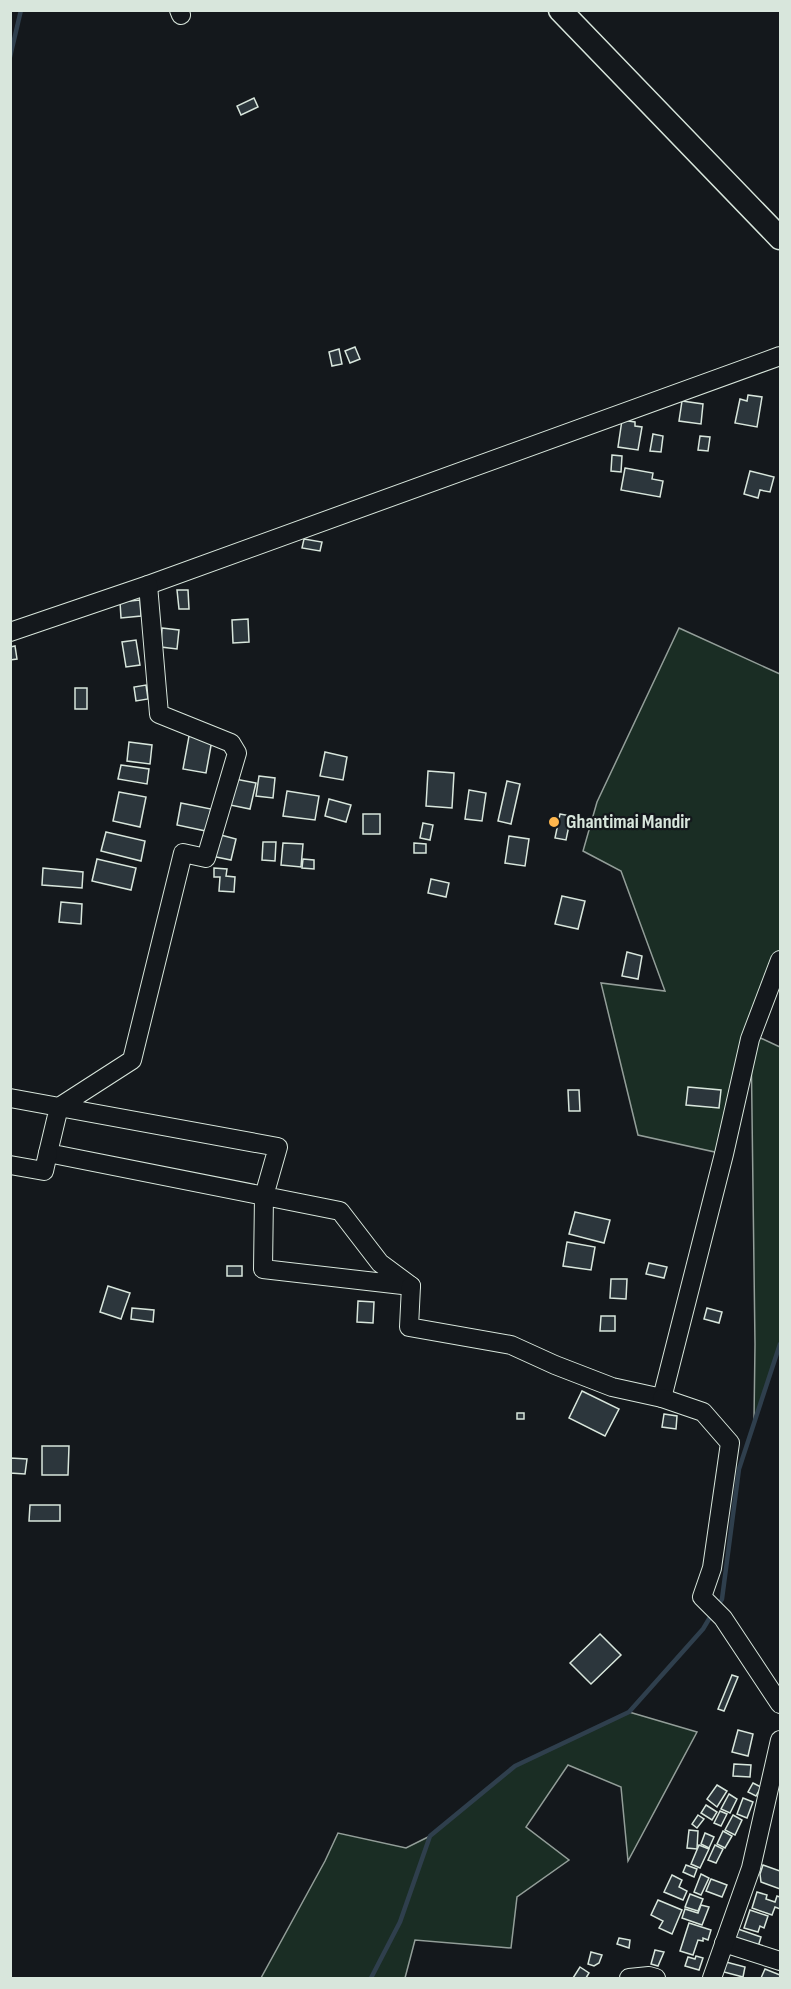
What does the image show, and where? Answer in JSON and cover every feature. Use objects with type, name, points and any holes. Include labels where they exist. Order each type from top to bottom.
[{"type":"main road","points":[[560,10],[780,238]]},
{"type":"street","points":[[10,632],[148,585],[780,356]]},
{"type":"street","points":[[10,1165],[44,1171],[59,1107],[132,1060],[183,853],[206,858],[237,753],[231,743],[159,714],[148,585]]},
{"type":"street","points":[[662,1398],[724,1154],[750,1039],[780,960]]},
{"type":"street","points":[[10,1098],[278,1147],[264,1196],[263,1269],[411,1286]]},
{"type":"street","points":[[48,1153],[340,1211],[380,1263],[411,1286]]},
{"type":"street","points":[[411,1286],[409,1327],[511,1345],[612,1388],[662,1398],[703,1412],[730,1443],[712,1568],[702,1597],[723,1618],[780,1704]]},
{"type":"street","points":[[712,1978],[751,1868],[780,1740]]},
{"type":"street","points":[[724,1943],[780,1961]]},
{"type":"street","points":[[629,1978],[649,1976],[656,1978]]},
{"type":"green space","points":[[679,628],[780,674],[780,960],[752,1034],[780,1047],[780,1344],[754,1421],[751,1036],[724,1154],[638,1135],[601,983],[665,991],[621,871],[583,851],[597,802]]},
{"type":"green space","points":[[629,1712],[697,1732],[628,1861],[621,1787],[568,1765],[526,1827],[569,1860],[517,1897],[511,1948],[415,1940],[405,1978],[261,1978],[338,1833],[406,1848],[430,1836],[515,1766]]},
{"type":"building","points":[[254,98],[258,107],[241,115],[237,106]]},
{"type":"building","points":[[355,347],[360,359],[350,363],[345,351]]},
{"type":"building","points":[[339,349],[342,364],[332,366],[329,352]]},
{"type":"building","points":[[748,395],[762,397],[757,427],[735,423],[740,399],[747,401]]},
{"type":"building","points":[[682,401],[703,404],[701,424],[679,421]]},
{"type":"building","points":[[622,420],[635,422],[635,426],[642,427],[638,450],[618,447]]},
{"type":"building","points":[[653,434],[663,436],[661,452],[650,451]]},
{"type":"building","points":[[700,436],[710,437],[708,451],[698,450]]},
{"type":"building","points":[[612,455],[622,456],[621,472],[611,471]]},
{"type":"building","points":[[625,468],[653,473],[652,479],[663,481],[660,497],[621,490]]},
{"type":"building","points":[[750,471],[774,477],[770,492],[760,490],[758,498],[744,494]]},
{"type":"building","points":[[304,539],[322,542],[320,551],[302,548]]},
{"type":"building","points":[[177,590],[188,590],[189,609],[179,609]]},
{"type":"building","points":[[140,600],[141,616],[121,618],[120,602]]},
{"type":"building","points":[[248,619],[249,642],[233,643],[232,620]]},
{"type":"building","points":[[162,628],[179,630],[177,649],[161,647]]},
{"type":"building","points":[[136,640],[140,665],[126,667],[122,642]]},
{"type":"building","points":[[15,646],[17,659],[10,660],[10,647]]},
{"type":"building","points":[[146,685],[148,699],[136,701],[134,687]]},
{"type":"building","points":[[75,688],[87,688],[87,709],[75,709]]},
{"type":"building","points":[[189,736],[212,740],[206,773],[183,769]]},
{"type":"building","points":[[129,742],[152,745],[150,764],[127,761]]},
{"type":"building","points":[[325,752],[347,757],[343,780],[320,776]]},
{"type":"building","points":[[121,765],[149,769],[147,784],[118,779]]},
{"type":"building","points":[[428,771],[454,773],[452,808],[426,806]]},
{"type":"building","points":[[259,776],[275,778],[273,798],[256,796]]},
{"type":"building","points":[[235,779],[256,783],[250,809],[230,805]]},
{"type":"building","points":[[507,781],[520,784],[511,824],[498,821]]},
{"type":"building","points":[[469,790],[486,793],[482,821],[465,819]]},
{"type":"building","points":[[287,791],[319,796],[315,820],[283,816]]},
{"type":"building","points":[[119,792],[146,797],[140,827],[113,821]]},
{"type":"building","points":[[329,799],[351,805],[346,822],[325,816]]},
{"type":"building","points":[[181,803],[211,809],[206,831],[177,825]]},
{"type":"building","points":[[363,814],[380,814],[380,834],[363,834]]},
{"type":"building","points":[[560,814],[571,816],[566,840],[555,838]]},
{"type":"building","points":[[423,823],[433,825],[430,840],[420,838]]},
{"type":"building","points":[[106,832],[145,841],[141,861],[101,851]]},
{"type":"building","points":[[217,834],[236,839],[231,860],[211,856]]},
{"type":"building","points":[[509,836],[529,839],[525,866],[505,863]]},
{"type":"building","points":[[263,842],[276,842],[275,861],[262,860]]},
{"type":"building","points":[[283,843],[303,844],[301,867],[281,865]]},
{"type":"building","points":[[414,843],[426,844],[426,853],[414,853]]},
{"type":"building","points":[[97,859],[136,868],[131,890],[92,881]]},
{"type":"building","points":[[303,859],[314,860],[314,869],[302,868]]},
{"type":"building","points":[[43,868],[83,872],[82,888],[42,885]]},
{"type":"building","points":[[214,868],[227,869],[226,876],[235,877],[234,892],[219,891],[220,877],[214,877]]},
{"type":"building","points":[[431,879],[449,883],[446,897],[428,893]]},
{"type":"building","points":[[562,896],[585,901],[578,929],[555,924]]},
{"type":"building","points":[[61,902],[82,904],[81,924],[59,922]]},
{"type":"building","points":[[627,952],[642,956],[638,979],[622,976]]},
{"type":"building","points":[[688,1087],[721,1090],[719,1108],[686,1105]]},
{"type":"building","points":[[568,1090],[579,1090],[580,1111],[569,1111]]},
{"type":"building","points":[[575,1212],[610,1220],[604,1243],[569,1234]]},
{"type":"building","points":[[567,1242],[595,1247],[591,1270],[563,1266]]},
{"type":"building","points":[[649,1263],[667,1267],[664,1278],[646,1274]]},
{"type":"building","points":[[227,1266],[242,1266],[242,1276],[227,1276]]},
{"type":"building","points":[[611,1279],[627,1279],[626,1299],[610,1298]]},
{"type":"building","points":[[108,1286],[130,1293],[121,1319],[100,1312]]},
{"type":"building","points":[[358,1301],[374,1302],[373,1323],[357,1322]]},
{"type":"building","points":[[132,1308],[154,1310],[153,1322],[131,1319]]},
{"type":"building","points":[[707,1308],[722,1312],[719,1323],[704,1319]]},
{"type":"building","points":[[601,1316],[615,1316],[615,1331],[600,1331]]},
{"type":"building","points":[[582,1391],[619,1409],[605,1436],[569,1418]]},
{"type":"building","points":[[517,1413],[524,1413],[524,1419],[517,1419]]},
{"type":"building","points":[[664,1414],[677,1416],[676,1429],[662,1427]]},
{"type":"building","points":[[42,1446],[69,1446],[68,1475],[42,1475]]},
{"type":"building","points":[[10,1458],[27,1459],[25,1474],[10,1473]]},
{"type":"building","points":[[30,1505],[60,1505],[60,1521],[29,1521]]},
{"type":"building","points":[[600,1634],[621,1655],[591,1684],[570,1663]]},
{"type":"building","points":[[732,1675],[738,1677],[724,1711],[718,1709]]},
{"type":"building","points":[[738,1730],[753,1734],[748,1756],[732,1752]]},
{"type":"building","points":[[734,1764],[751,1765],[750,1777],[733,1776]]},
{"type":"building","points":[[753,1783],[761,1787],[756,1796],[748,1792]]},
{"type":"building","points":[[717,1785],[727,1791],[717,1807],[707,1799]]},
{"type":"building","points":[[729,1794],[737,1799],[730,1813],[721,1809]]},
{"type":"building","points":[[743,1798],[753,1802],[747,1818],[737,1814]]},
{"type":"building","points":[[706,1805],[717,1812],[712,1820],[701,1813]]},
{"type":"building","points":[[720,1811],[727,1814],[721,1826],[714,1823]]},
{"type":"building","points":[[698,1815],[704,1819],[697,1828],[692,1824]]},
{"type":"building","points":[[733,1815],[742,1820],[735,1835],[725,1830]]},
{"type":"building","points":[[689,1830],[698,1831],[697,1849],[687,1848]]},
{"type":"building","points":[[723,1831],[732,1836],[725,1848],[717,1844]]},
{"type":"building","points":[[705,1833],[714,1837],[709,1848],[701,1844]]},
{"type":"building","points":[[699,1845],[709,1849],[700,1868],[691,1864]]},
{"type":"building","points":[[715,1845],[723,1849],[716,1863],[708,1860]]},
{"type":"building","points":[[686,1865],[697,1869],[694,1877],[683,1872]]},
{"type":"building","points":[[763,1865],[780,1871],[780,1889],[761,1882],[760,1874]]},
{"type":"building","points":[[701,1874],[709,1878],[701,1895],[694,1892]]},
{"type":"building","points":[[672,1875],[682,1880],[679,1887],[687,1891],[683,1900],[664,1892]]},
{"type":"building","points":[[711,1879],[727,1885],[722,1897],[706,1891]]},
{"type":"building","points":[[757,1892],[767,1895],[766,1899],[775,1902],[777,1896],[780,1897],[780,1909],[775,1907],[772,1915],[752,1908]]},
{"type":"building","points":[[690,1894],[703,1899],[698,1911],[685,1907]]},
{"type":"building","points":[[658,1900],[682,1910],[672,1934],[659,1928],[663,1921],[651,1915]]},
{"type":"building","points":[[701,1905],[709,1907],[702,1925],[682,1918],[685,1909],[698,1913]]},
{"type":"building","points":[[750,1910],[768,1916],[764,1928],[760,1926],[758,1932],[744,1928]]},
{"type":"building","points":[[689,1923],[711,1930],[708,1940],[703,1938],[703,1941],[698,1940],[693,1955],[680,1951]]},
{"type":"building","points":[[738,1929],[761,1937],[757,1950],[733,1942]]},
{"type":"building","points":[[619,1938],[630,1940],[629,1948],[617,1944]]},
{"type":"building","points":[[655,1950],[664,1952],[658,1966],[651,1964]]},
{"type":"building","points":[[591,1952],[602,1955],[599,1963],[594,1966],[588,1964]]},
{"type":"building","points":[[696,1956],[703,1958],[699,1970],[685,1966],[688,1957],[695,1959]]},
{"type":"building","points":[[726,1962],[745,1967],[743,1977],[724,1972]]},
{"type":"building","points":[[580,1967],[589,1973],[586,1978],[573,1978]]},
{"type":"building","points":[[765,1969],[780,1975],[780,1978],[761,1978]]},
{"type":"waterway","points":[[10,57],[21,10]]},
{"type":"waterway","points":[[717,1607],[722,1599],[739,1469],[780,1344]]},
{"type":"waterway","points":[[371,1978],[400,1922],[430,1836],[515,1766],[629,1712],[703,1629],[712,1614]]},
{"type":"place","name":"Ghantimai Mandir","points":[[554,822]]}]
